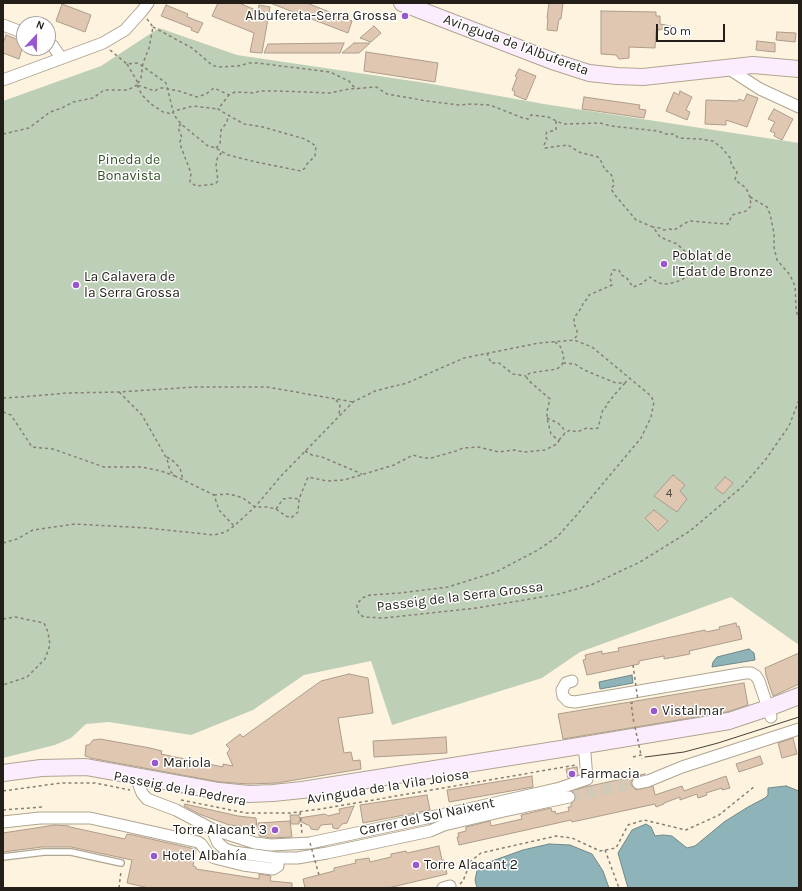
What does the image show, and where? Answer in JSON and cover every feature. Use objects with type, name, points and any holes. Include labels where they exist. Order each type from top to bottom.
[{"type":"main road","name":"Avinguda de l'Albufereta","points":[[402,3],[555,62],[589,73],[643,77],[753,65],[799,69]]},
{"type":"main road","name":"Avinguda de la Vila Joiosa","points":[[769,713],[799,696]]},
{"type":"main road","name":"Avinguda de la Vila Joiosa","points":[[3,783],[42,777],[85,777],[141,789],[218,801],[250,804],[273,804],[303,801],[584,754],[729,721],[799,707]]},
{"type":"main road","name":"Avinguda de la Vila Joiosa","points":[[3,773],[41,768],[86,767],[220,791],[249,794],[310,789],[584,754]]},
{"type":"street","points":[[3,80],[103,43],[125,30],[146,5]]},
{"type":"street","points":[[3,24],[16,30]]},
{"type":"street","points":[[56,50],[61,58]]},
{"type":"street","points":[[726,67],[760,88],[799,107]]},
{"type":"street","points":[[572,681],[566,684],[562,690],[563,696],[568,701],[575,702],[751,673],[756,676],[759,681],[769,713]]},
{"type":"street","points":[[638,784],[682,767],[799,729]]},
{"type":"street","name":"Carrer del Sol Naixent","points":[[141,789],[147,799],[176,810],[212,829],[255,843],[271,845],[306,842],[560,788],[587,779],[584,754]]},
{"type":"street","name":"Carrer del Sol Naixent","points":[[225,849],[234,852],[276,858],[296,858],[327,853],[430,831],[444,825],[497,812],[569,798]]},
{"type":"street","points":[[3,822],[59,817],[90,818],[198,842],[209,855],[243,865],[273,869],[278,866],[276,858]]},
{"type":"street","points":[[212,829],[218,843],[225,849]]},
{"type":"street","points":[[225,849],[226,840],[232,836]]},
{"type":"lane","points":[[3,857],[44,852],[71,852],[121,863]]},
{"type":"path","points":[[3,134],[29,128],[50,112],[73,102],[93,98],[104,90],[128,90],[137,85],[149,48],[153,27],[146,5]]},
{"type":"path","points":[[153,27],[192,48],[212,65],[218,67],[257,63],[330,72],[349,81],[353,86],[360,89]]},
{"type":"path","points":[[103,43],[127,64],[137,81],[137,85],[142,95],[164,112],[172,114],[174,111],[193,106],[218,109],[244,124],[263,127],[309,141],[316,146],[315,156],[301,172],[235,157],[208,146],[181,124],[174,115],[174,111],[166,83],[143,66],[138,64],[127,64]]},
{"type":"path","points":[[137,85],[155,91],[159,88],[179,91],[197,97],[206,94],[214,88],[229,95]]},
{"type":"path","points":[[218,109],[229,95],[235,92],[255,93],[259,91],[279,90],[330,93],[349,89],[376,88],[387,94],[444,104],[490,105],[528,119],[531,115],[548,117],[563,124],[600,123],[611,126],[675,134],[678,138],[713,141],[722,148],[731,159],[731,164],[737,172],[735,180],[746,188],[752,206],[746,211],[732,214],[728,224],[689,221],[674,230],[664,230],[636,220],[632,213],[617,199],[611,189],[614,185],[612,176],[604,169],[603,164],[598,157],[579,152],[568,145],[545,148],[544,145],[547,138],[547,132],[556,130],[556,121]]},
{"type":"path","points":[[216,148],[220,144],[221,130],[227,122],[228,115]]},
{"type":"path","points":[[181,124],[178,127],[182,138],[180,141],[191,173],[190,182],[196,186],[215,184],[218,181],[216,166],[217,159],[222,152]]},
{"type":"path","points":[[750,197],[766,207],[770,214],[777,260],[790,275],[795,286],[796,307],[797,314],[799,315]]},
{"type":"path","points":[[574,340],[577,335],[577,330],[574,324],[574,318],[589,295],[612,285],[610,278],[614,270],[619,270],[621,275],[626,277],[633,287],[641,284],[650,277],[658,283],[672,284],[685,278],[690,272],[692,260],[687,257],[688,254],[677,244],[660,237],[653,227]]},
{"type":"path","points":[[3,412],[11,415],[32,447],[53,449],[104,467],[142,467],[161,471],[175,476],[214,495],[229,494],[237,496],[243,498],[255,507],[276,508],[291,518],[298,512],[299,499],[308,477],[327,481],[344,480],[394,464],[413,455],[431,458],[463,448],[478,447],[499,452],[514,450],[524,452],[545,450],[557,444],[565,433],[570,430],[577,432],[587,428],[594,430],[598,428],[603,409],[606,407],[606,404],[629,378],[592,347],[574,340],[539,343],[464,358],[407,384],[376,391],[353,402],[305,451],[255,507],[226,532],[214,534],[75,524],[33,530],[17,539],[3,542]]},
{"type":"path","points":[[526,376],[530,372],[557,369],[563,362],[564,356],[560,346],[555,342]]},
{"type":"path","points":[[487,353],[491,363],[498,363],[513,374],[526,376],[528,380],[550,399],[547,418],[552,434],[559,441]]},
{"type":"path","points":[[563,362],[575,364],[584,370],[616,383],[625,384]]},
{"type":"path","name":"Passeig de la Serra Grossa","points":[[629,378],[652,396],[654,402],[651,417],[641,438],[557,537],[538,550],[496,572],[448,587],[365,596],[357,604],[359,614],[364,617],[384,618],[477,608],[559,594],[591,585],[640,562],[690,531],[743,486],[766,459],[789,426],[799,400]]},
{"type":"path","points":[[3,398],[67,392],[119,392],[195,387],[267,387],[353,402]]},
{"type":"path","points":[[119,392],[142,415],[165,457],[170,471],[175,476]]},
{"type":"path","points":[[335,399],[340,405],[338,416]]},
{"type":"path","points":[[547,418],[558,423],[563,428],[565,433]]},
{"type":"path","points":[[305,451],[363,474]]},
{"type":"path","points":[[165,457],[172,460],[180,468],[183,480]]},
{"type":"path","points":[[214,495],[219,510],[234,526]]},
{"type":"path","points":[[276,508],[283,499],[299,499]]},
{"type":"path","points":[[3,619],[15,617],[44,623],[48,632],[50,645],[45,659],[27,677],[3,685]]},
{"type":"path","points":[[633,666],[638,702],[631,703],[642,759]]},
{"type":"path","name":"Passeig de la Pedrera","points":[[180,800],[246,813],[321,810],[584,754]]},
{"type":"path","points":[[633,757],[641,755]]},
{"type":"path","name":"Passeig de la Pedrera","points":[[3,791],[61,783],[95,783],[141,789]]},
{"type":"path","points":[[463,888],[462,883],[471,861],[481,853],[556,836],[572,838],[600,851],[616,848],[628,825],[644,820],[686,830],[719,815],[755,786]]},
{"type":"path","points":[[300,812],[306,842],[319,875]]},
{"type":"path","points":[[605,850],[619,888]]},
{"type":"path","points":[[119,888],[121,863]]},
{"type":"path","points":[[446,887],[462,883]]},
{"type":"green space","name":"Pineda de Bonavista","points":[[159,28],[237,55],[426,83],[544,104],[799,143],[799,645],[731,597],[580,652],[542,678],[392,725],[371,661],[304,675],[253,710],[191,735],[109,722],[86,724],[71,738],[55,745],[3,758],[3,101],[101,66]]},
{"type":"water","points":[[749,649],[754,653],[755,660],[712,667],[713,662],[717,657]]},
{"type":"water","points":[[632,675],[633,683],[600,689],[599,682]]},
{"type":"water","points":[[786,786],[799,791],[799,888],[628,888],[618,853],[632,830],[646,824],[651,827],[655,836],[672,836],[687,848],[695,846],[724,822],[765,798],[768,795],[768,788]]},
{"type":"water","points":[[549,844],[570,845],[592,854],[603,871],[609,888],[477,888],[475,880],[478,866],[523,850]]},
{"type":"building","points":[[218,3],[239,3],[258,11],[259,5],[270,7],[262,53],[250,52],[254,33],[212,16]]},
{"type":"building","points":[[270,3],[307,3],[352,21],[348,33]]},
{"type":"building","points":[[549,3],[563,3],[561,19],[559,19],[557,31],[547,30]]},
{"type":"building","points":[[62,4],[91,15],[85,32],[56,21]]},
{"type":"building","points":[[166,5],[188,14],[187,17],[203,23],[198,33],[191,30],[192,28],[161,16]]},
{"type":"building","points":[[601,11],[656,12],[656,16],[660,16],[660,24],[671,26],[656,31],[655,48],[629,47],[629,58],[619,59],[616,55],[601,54]]},
{"type":"building","points":[[374,26],[381,33],[371,42],[360,38]]},
{"type":"building","points":[[777,32],[796,33],[795,42],[776,40]]},
{"type":"building","points":[[6,35],[16,39],[16,56],[20,56],[19,59],[3,53],[3,44]]},
{"type":"building","points":[[757,41],[775,43],[775,52],[756,50]]},
{"type":"building","points":[[344,43],[340,53],[264,53],[268,44]]},
{"type":"building","points":[[354,43],[370,43],[359,53],[342,53]]},
{"type":"building","points":[[366,52],[438,63],[435,82],[364,71]]},
{"type":"building","points":[[519,69],[536,76],[526,100],[514,95],[515,92],[512,90],[517,77],[515,76]]},
{"type":"building","points":[[680,91],[692,97],[686,110],[690,112],[687,120],[666,111],[674,92],[679,95]]},
{"type":"building","points":[[747,94],[758,98],[747,127],[726,120],[726,125],[705,124],[706,100],[738,101],[739,99],[744,101]]},
{"type":"building","points":[[584,97],[640,105],[639,109],[646,110],[644,118],[582,109]]},
{"type":"building","points":[[774,109],[793,119],[782,140],[774,136],[775,133],[770,131],[775,122],[768,119]]},
{"type":"building","points":[[673,475],[685,485],[680,491],[687,499],[677,512],[654,496]]},
{"type":"building","points":[[725,477],[733,483],[723,494],[715,488]]},
{"type":"building","points":[[654,510],[668,521],[658,531],[645,518]]},
{"type":"building","points":[[736,623],[737,627],[739,626],[742,639],[689,651],[690,654],[664,659],[664,656],[639,661],[639,664],[587,675],[583,660],[586,659],[585,655],[602,651],[602,654],[619,651],[618,648],[705,630],[706,632]]},
{"type":"building","points":[[799,653],[799,684],[773,696],[765,668]]},
{"type":"building","points":[[349,674],[368,678],[373,713],[338,718],[344,753],[351,752],[353,761],[360,760],[361,769],[277,783],[249,784],[220,782],[85,756],[86,745],[89,745],[93,740],[100,739],[150,748],[162,751],[161,754],[223,767],[223,764],[233,766],[227,753],[230,749],[226,745],[240,734],[243,737],[321,681]]},
{"type":"building","name":"Vistalmar","points":[[744,683],[748,705],[727,712],[563,739],[558,714]]},
{"type":"building","points":[[446,737],[447,753],[374,757],[373,741]]},
{"type":"building","points":[[793,738],[797,754],[782,758],[778,743]]},
{"type":"building","points":[[760,756],[763,764],[739,772],[736,764]]},
{"type":"building","name":"Farmacia","points":[[577,767],[578,775],[568,778],[566,769]]},
{"type":"building","points":[[645,774],[634,778],[631,781],[631,785],[636,790],[653,786],[655,795],[682,786],[684,791],[726,776],[730,788],[722,790],[722,788],[706,793],[707,795],[698,798],[697,794],[680,800],[680,797],[656,807],[655,804],[572,822],[571,820],[459,845],[457,837],[459,837],[458,833],[466,831],[466,827],[490,821],[491,826],[500,824],[522,819],[521,815],[551,808],[552,812],[555,811],[556,814],[569,811],[568,807],[571,807],[571,804],[576,799],[576,795],[573,791]]},
{"type":"building","points":[[532,776],[533,787],[449,802],[447,790]]},
{"type":"building","points":[[427,795],[430,810],[363,823],[360,805]]},
{"type":"building","points":[[185,804],[238,816],[256,818],[257,828],[229,825],[199,814],[184,806]]},
{"type":"building","points":[[354,806],[347,823],[342,824],[338,829],[333,828],[332,824],[321,825],[318,830],[311,829],[310,826],[299,821],[299,824],[291,824],[290,815],[299,815],[299,818],[325,814],[328,816],[340,813],[339,809]]},
{"type":"building","name":"Torre Alacant 3","points":[[290,821],[292,837],[271,838],[259,836],[258,823]]},
{"type":"building","name":"Hotel Albahía","points":[[55,825],[69,826],[125,839],[127,834],[133,835],[196,849],[193,866],[196,867],[196,869],[259,879],[259,874],[271,876],[270,881],[292,883],[292,888],[149,888],[127,883],[132,860],[71,847],[42,847],[3,852],[3,833]]},
{"type":"building","name":"Torre Alacant 2","points":[[439,846],[447,874],[388,888],[305,888],[303,879],[334,871],[334,868],[356,863],[355,860],[369,858],[370,862],[391,857],[391,854],[406,851],[407,853]]},
{"type":"tunnel","points":[[569,797],[638,783]]},
{"type":"tram line","points":[[645,757],[684,752],[718,743],[799,717]]},
{"type":"place","name":"Albufereta-Serra Grossa","points":[[405,16]]},
{"type":"place","name":"Poblat de l'Edat de Bronze","points":[[664,264]]},
{"type":"place","name":"La Calavera de la Serra Grossa","points":[[76,285]]},
{"type":"place","name":"Vistalmar","points":[[654,711]]},
{"type":"place","name":"Mariola","points":[[155,763]]},
{"type":"place","name":"Farmacia","points":[[572,774]]},
{"type":"place","name":"Torre Alacant 3","points":[[275,830]]},
{"type":"place","name":"Hotel Albahía","points":[[154,856]]},
{"type":"place","name":"Torre Alacant 2","points":[[416,865]]}]
